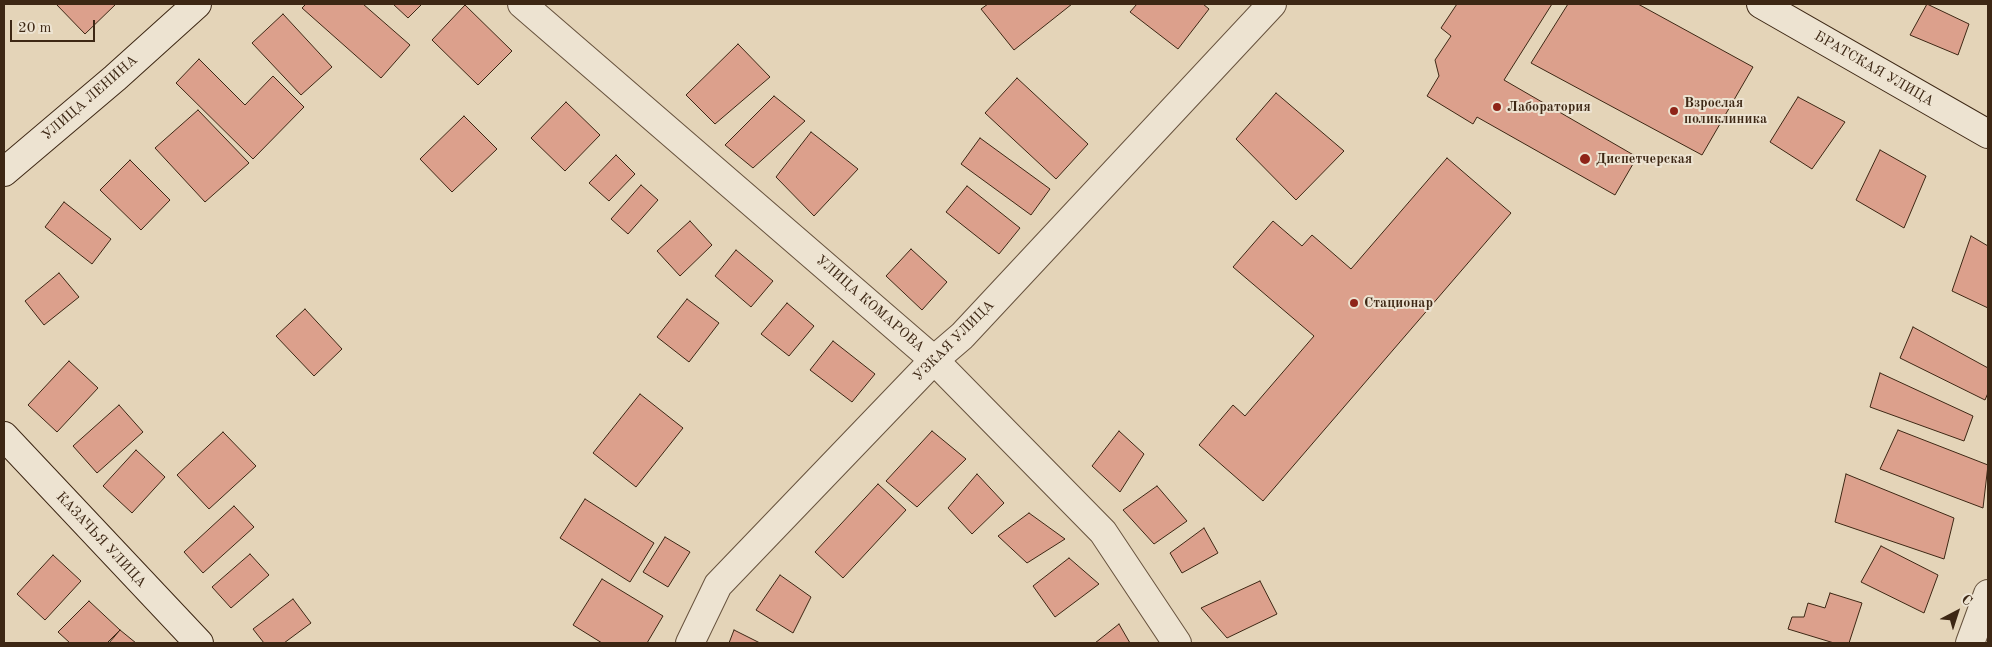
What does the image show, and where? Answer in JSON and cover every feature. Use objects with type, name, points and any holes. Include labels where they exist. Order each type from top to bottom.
[{"type":"street","name":"УЛИЦА ЛЕНИНА","points":[[4,172],[115,78],[197,4]]},
{"type":"street","name":"УЛИЦА КОМАРОВА","points":[[522,4],[934,360],[1103,532],[1177,643]]},
{"type":"street","name":"УЗКАЯ УЛИЦА","points":[[690,643],[718,585],[934,360],[962,336],[1272,4]]},
{"type":"street","name":"БРАТСКАЯ УЛИЦА","points":[[1761,4],[1988,134]]},
{"type":"street","name":"КАЗАЧЬЯ УЛИЦА","points":[[4,436],[199,643]]},
{"type":"street","points":[[1970,643],[1988,594]]},
{"type":"building","points":[[56,4],[116,4],[85,34]]},
{"type":"building","points":[[306,4],[363,4],[410,45],[381,78],[302,8]]},
{"type":"building","points":[[393,4],[422,4],[408,18]]},
{"type":"building","points":[[988,4],[1072,4],[1014,50],[981,9]]},
{"type":"building","points":[[1137,4],[1203,4],[1209,9],[1178,49],[1130,12]]},
{"type":"building","name":"Лаборатория","points":[[1457,4],[1552,4],[1504,80],[1637,157],[1615,195],[1477,117],[1473,124],[1427,96],[1439,76],[1435,60],[1451,36],[1441,28]]},
{"type":"building","name":"Взрослая поликлиника","points":[[1568,4],[1638,4],[1753,67],[1702,155],[1531,63]]},
{"type":"building","points":[[1927,4],[1969,24],[1958,55],[1910,35]]},
{"type":"building","points":[[465,5],[512,51],[478,85],[432,40]]},
{"type":"building","points":[[283,14],[332,67],[301,95],[252,43]]},
{"type":"building","points":[[738,44],[770,77],[715,124],[686,95]]},
{"type":"building","points":[[199,59],[245,105],[273,76],[304,107],[253,159],[176,83]]},
{"type":"building","points":[[1017,78],[1088,144],[1056,179],[985,113]]},
{"type":"building","points":[[1276,93],[1344,151],[1296,200],[1236,139]]},
{"type":"building","points":[[774,96],[805,121],[753,168],[725,145]]},
{"type":"building","points":[[1798,97],[1845,122],[1812,169],[1770,142]]},
{"type":"building","points":[[566,102],[600,135],[565,171],[531,138]]},
{"type":"building","points":[[198,110],[249,163],[205,202],[155,148]]},
{"type":"building","points":[[464,116],[497,149],[452,192],[420,159]]},
{"type":"building","points":[[811,132],[858,169],[814,216],[776,177]]},
{"type":"building","points":[[980,138],[1050,189],[1031,215],[961,164]]},
{"type":"building","points":[[1880,150],[1926,176],[1904,228],[1856,200]]},
{"type":"building","points":[[616,155],[635,174],[609,201],[589,183]]},
{"type":"building","name":"Стационар","points":[[1447,158],[1511,213],[1263,501],[1199,445],[1233,405],[1245,416],[1314,336],[1233,267],[1273,221],[1302,246],[1312,235],[1351,269]]},
{"type":"building","points":[[130,160],[170,200],[141,230],[100,190]]},
{"type":"building","points":[[641,185],[658,200],[628,234],[611,219]]},
{"type":"building","points":[[967,186],[1020,228],[999,254],[946,212]]},
{"type":"building","points":[[64,202],[111,239],[92,264],[45,227]]},
{"type":"building","points":[[690,221],[712,245],[680,276],[657,251]]},
{"type":"building","points":[[1971,236],[1988,246],[1988,308],[1952,291]]},
{"type":"building","points":[[911,249],[947,282],[922,310],[886,276]]},
{"type":"building","points":[[736,250],[773,281],[751,307],[715,276]]},
{"type":"building","points":[[59,273],[79,297],[44,325],[25,301]]},
{"type":"building","points":[[687,299],[719,323],[689,362],[657,337]]},
{"type":"building","points":[[787,303],[814,326],[789,356],[761,334]]},
{"type":"building","points":[[305,309],[342,349],[314,376],[276,336]]},
{"type":"building","points":[[1913,327],[1988,368],[1988,393],[1985,400],[1900,358]]},
{"type":"building","points":[[833,341],[875,374],[852,402],[810,370]]},
{"type":"building","points":[[69,361],[98,388],[57,432],[28,405]]},
{"type":"building","points":[[1880,373],[1973,416],[1964,441],[1870,407]]},
{"type":"building","points":[[640,394],[683,428],[636,487],[593,453]]},
{"type":"building","points":[[119,405],[143,432],[97,473],[73,446]]},
{"type":"building","points":[[1898,430],[1988,465],[1983,508],[1880,469]]},
{"type":"building","points":[[932,431],[966,459],[917,507],[886,481]]},
{"type":"building","points":[[1119,431],[1144,454],[1120,492],[1092,466]]},
{"type":"building","points":[[223,432],[256,466],[209,509],[177,475]]},
{"type":"building","points":[[136,450],[165,477],[132,513],[103,486]]},
{"type":"building","points":[[977,474],[1004,503],[972,534],[948,508]]},
{"type":"building","points":[[1846,474],[1954,518],[1944,559],[1835,522]]},
{"type":"building","points":[[878,484],[906,510],[843,578],[815,552]]},
{"type":"building","points":[[1157,486],[1187,521],[1154,544],[1123,510]]},
{"type":"building","points":[[585,499],[654,543],[630,582],[560,538]]},
{"type":"building","points":[[234,506],[254,527],[203,573],[184,552]]},
{"type":"building","points":[[1029,513],[1065,539],[1027,563],[998,536]]},
{"type":"building","points":[[1204,528],[1218,553],[1182,573],[1170,553]]},
{"type":"building","points":[[665,537],[690,552],[668,587],[643,572]]},
{"type":"building","points":[[1881,546],[1938,575],[1924,613],[1861,582]]},
{"type":"building","points":[[250,554],[269,575],[231,608],[212,587]]},
{"type":"building","points":[[53,555],[81,581],[45,620],[17,594]]},
{"type":"building","points":[[1069,558],[1099,584],[1055,617],[1033,586]]},
{"type":"building","points":[[780,575],[811,597],[793,633],[756,610]]},
{"type":"building","points":[[602,579],[663,616],[647,643],[602,643],[573,625]]},
{"type":"building","points":[[1260,581],[1277,614],[1227,638],[1201,608]]},
{"type":"building","points":[[1830,593],[1862,603],[1849,643],[1834,643],[1788,629],[1792,617],[1804,617],[1808,603],[1825,608]]},
{"type":"building","points":[[293,599],[311,623],[284,643],[264,643],[253,629]]},
{"type":"building","points":[[89,601],[120,630],[107,643],[70,643],[58,632]]},
{"type":"building","points":[[1119,624],[1130,643],[1095,643]]},
{"type":"building","points":[[120,630],[136,643],[109,643]]},
{"type":"building","points":[[734,630],[760,643],[729,643]]},
{"type":"place","name":"Лаборатория","points":[[1497,107]]},
{"type":"place","name":"Взрослая поликлиника","points":[[1674,111]]},
{"type":"place","name":"Диспетчерская","points":[[1585,159]]},
{"type":"place","name":"Стационар","points":[[1354,303]]}]
